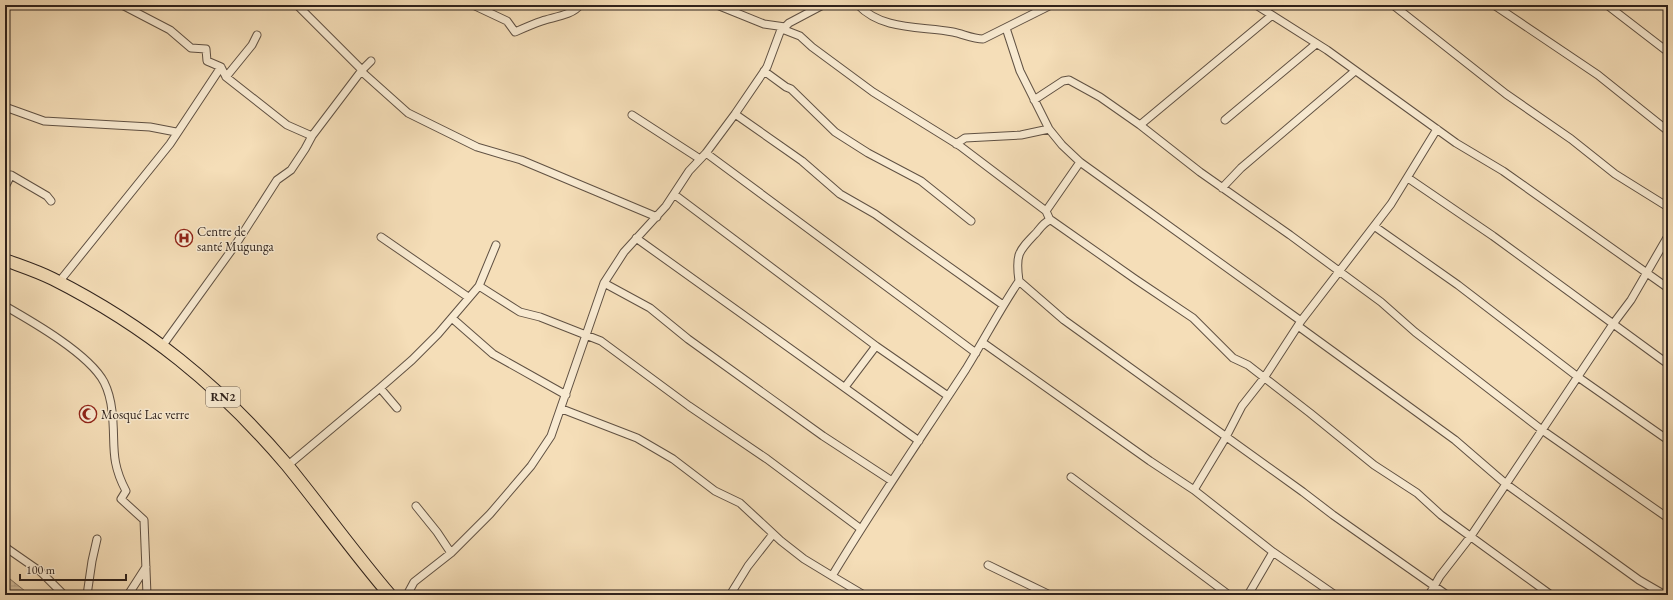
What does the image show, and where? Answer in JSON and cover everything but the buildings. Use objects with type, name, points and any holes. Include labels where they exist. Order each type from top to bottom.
[{"type":"highway","name":"RN2","points":[[5,260],[59,282],[98,303],[163,345],[211,386],[261,436],[287,466],[390,595]]},
{"type":"street","points":[[122,5],[170,30],[191,48],[206,48],[207,61],[221,67],[226,77],[287,125],[312,136]]},
{"type":"street","points":[[297,5],[362,70],[408,113],[477,147],[521,160],[657,216]]},
{"type":"street","points":[[473,5],[507,21],[515,32],[543,20],[556,17],[578,8],[580,5]]},
{"type":"street","points":[[717,5],[764,24],[784,28],[800,36],[812,47],[873,92],[956,144],[1046,211],[1050,220],[1193,318],[1233,358],[1248,365],[1374,465],[1418,494],[1441,515],[1551,595]]},
{"type":"street","points":[[407,595],[414,582],[451,553],[490,514],[531,466],[551,436],[562,409],[604,283],[614,266],[636,238],[675,195],[689,171],[706,153],[735,114],[764,71],[784,28],[789,23],[823,5]]},
{"type":"street","points":[[858,5],[874,17],[890,23],[905,27],[929,28],[955,32],[979,38],[983,38],[1006,28],[1051,5]]},
{"type":"street","points":[[1256,5],[1316,44],[1436,129],[1503,171],[1668,288]]},
{"type":"street","points":[[1394,5],[1506,94],[1571,139],[1616,174],[1668,207]]},
{"type":"street","points":[[1494,5],[1598,75],[1668,131]]},
{"type":"street","points":[[1607,5],[1668,52]]},
{"type":"street","points":[[1140,125],[1271,16]]},
{"type":"street","points":[[1006,28],[1020,71],[1049,129],[1062,145],[1080,162],[1455,440],[1506,484],[1639,580],[1665,595]]},
{"type":"street","points":[[226,77],[252,45],[257,36]]},
{"type":"street","points":[[1225,120],[1316,44]]},
{"type":"street","points":[[163,345],[236,244],[277,180],[291,170],[312,136],[362,70],[371,61]]},
{"type":"street","points":[[59,282],[170,144],[176,132],[221,67]]},
{"type":"street","points":[[764,71],[791,89],[835,132],[868,153],[921,181],[971,221]]},
{"type":"street","points":[[1222,188],[1241,168],[1355,71]]},
{"type":"street","points":[[1034,100],[1063,81],[1069,80],[1100,97],[1140,125],[1222,188],[1290,235],[1381,302],[1415,332],[1542,430],[1668,518]]},
{"type":"street","points":[[5,107],[44,121],[150,127],[176,132]]},
{"type":"street","points":[[735,114],[802,161],[840,194],[875,214],[1003,305]]},
{"type":"street","points":[[632,115],[700,159]]},
{"type":"street","points":[[956,144],[965,138],[1021,135],[1049,129]]},
{"type":"street","points":[[1194,490],[1226,437],[1242,406],[1264,378],[1299,323],[1374,226],[1408,178],[1436,129]]},
{"type":"street","points":[[706,153],[976,353]]},
{"type":"street","points":[[1046,211],[1080,162]]},
{"type":"street","points":[[5,187],[11,175],[46,196],[51,201]]},
{"type":"street","points":[[1408,178],[1492,236],[1668,364]]},
{"type":"street","points":[[675,195],[876,346],[948,396]]},
{"type":"street","points":[[1050,220],[1020,250],[1016,263],[1019,281],[1064,320],[1447,595]]},
{"type":"street","points":[[1374,226],[1458,285],[1578,377],[1668,440]]},
{"type":"street","points":[[1429,595],[1440,576],[1471,536],[1613,324],[1631,300],[1668,236]]},
{"type":"street","points":[[381,237],[468,297]]},
{"type":"street","points":[[636,238],[920,441]]},
{"type":"street","points":[[287,466],[412,360],[453,319],[468,297],[479,286],[496,245]]},
{"type":"street","points":[[832,576],[976,353],[1003,305],[1019,281]]},
{"type":"street","points":[[604,283],[650,308],[688,339],[823,436],[892,482]]},
{"type":"street","points":[[479,286],[520,312],[540,317],[586,337],[600,341],[689,406],[767,459],[861,529]]},
{"type":"street","points":[[5,306],[50,334],[92,365],[104,382],[112,412],[114,462],[118,477],[126,491],[121,499],[144,520],[147,595]]},
{"type":"street","points":[[453,319],[492,354],[566,395]]},
{"type":"street","points":[[982,342],[1150,461],[1194,490],[1273,552],[1335,595]]},
{"type":"street","points":[[845,388],[876,346]]},
{"type":"street","points":[[380,388],[397,408]]},
{"type":"street","points":[[562,409],[637,438],[673,459],[715,491],[740,503],[773,534],[804,559],[864,595]]},
{"type":"street","points":[[1071,477],[1230,595]]},
{"type":"street","points":[[416,506],[437,532],[451,553]]},
{"type":"street","points":[[730,595],[748,566],[773,534]]},
{"type":"street","points":[[87,595],[97,539]]},
{"type":"street","points":[[5,547],[41,572],[64,595]]},
{"type":"street","points":[[1248,595],[1273,552]]},
{"type":"street","points":[[988,565],[1050,595]]},
{"type":"street","points":[[128,595],[146,567]]},
{"type":"green space","points":[[5,575],[30,595],[5,595]]},
{"type":"place","name":"Centre de santé Mugunga","points":[[184,238]]},
{"type":"place","name":"Mosqué Lac verre","points":[[88,414]]}]
